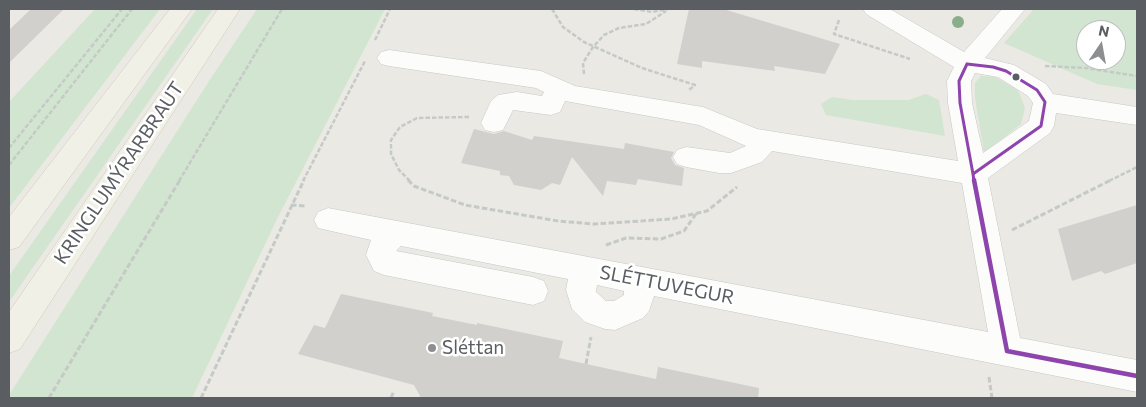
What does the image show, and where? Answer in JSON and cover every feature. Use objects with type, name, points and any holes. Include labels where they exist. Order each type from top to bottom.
[{"type":"main road","name":"KRINGLUMÝRARBRAUT","points":[[9,338],[229,9]]},
{"type":"main road","points":[[155,120],[246,9]]},
{"type":"main road","points":[[9,238],[179,11]]},
{"type":"street","points":[[874,9],[967,64],[993,67],[1006,71],[1037,90],[1046,102],[1137,116]]},
{"type":"street","points":[[1007,351],[960,103],[959,81],[967,64],[1014,9]]},
{"type":"street","points":[[376,54],[540,80],[570,94],[704,116],[753,138],[973,174],[1041,126],[1046,102]]},
{"type":"street","points":[[495,120],[500,107],[507,102],[517,101],[551,106],[557,88]]},
{"type":"street","points":[[686,157],[719,163],[731,163],[753,155],[760,149],[765,140]]},
{"type":"street","name":"SLÉTTUVEGUR","points":[[328,220],[1137,376]]},
{"type":"street","points":[[399,234],[391,237],[382,248],[381,255],[384,262],[533,291]]},
{"type":"street","points":[[586,270],[581,290],[583,299],[596,312],[605,315],[615,316],[632,308],[638,302],[641,280]]},
{"type":"path","points":[[9,148],[122,9]]},
{"type":"path","points":[[9,165],[132,9]]},
{"type":"path","points":[[49,398],[282,9]]},
{"type":"path","points":[[201,398],[291,205],[376,54],[390,9]]},
{"type":"path","points":[[552,9],[563,27],[572,35],[593,47],[642,68],[695,86],[691,90],[682,89]]},
{"type":"path","points":[[634,9],[652,12],[667,10]]},
{"type":"path","points":[[589,74],[584,75],[583,63],[593,47],[604,35],[611,31],[646,24],[667,10]]},
{"type":"path","points":[[839,20],[834,34],[916,61]]},
{"type":"path","points":[[1043,68],[1047,66],[1086,68],[1137,76]]},
{"type":"path","points":[[495,120],[417,118],[400,127],[390,147],[391,154],[406,178],[414,186],[422,190],[465,205],[558,221],[604,224],[672,220],[708,211],[737,186]]},
{"type":"path","points":[[1011,230],[1137,167]]},
{"type":"path","points":[[586,364],[592,331]]},
{"type":"path","points":[[391,398],[394,391]]},
{"type":"green space","points":[[95,9],[160,9],[9,208],[9,102]]},
{"type":"green space","points":[[197,9],[213,9],[9,302],[9,276]]},
{"type":"green space","points":[[257,9],[385,9],[276,221],[192,398],[9,398],[9,395],[211,78]]},
{"type":"green space","points":[[1034,9],[1137,9],[1137,90],[1097,84],[1004,43]]},
{"type":"green space","points":[[981,76],[995,77],[1018,90],[1025,108],[1021,124],[984,153],[975,98],[975,83]]},
{"type":"green space","points":[[926,94],[939,100],[945,136],[826,115],[821,104],[832,97],[853,100],[908,100]]},
{"type":"building","points":[[31,9],[64,9],[9,63],[9,30]]},
{"type":"building","points":[[689,9],[723,9],[840,44],[825,74],[774,66],[775,71],[702,61],[702,68],[677,64]]},
{"type":"building","points":[[474,129],[494,134],[504,131],[532,140],[534,136],[624,149],[625,143],[674,152],[671,158],[675,165],[684,168],[682,186],[638,179],[636,185],[607,181],[603,196],[572,157],[560,185],[552,183],[541,190],[514,185],[509,176],[500,175],[500,171],[461,163]]},
{"type":"building","points":[[1137,205],[1137,263],[1105,274],[1101,271],[1072,281],[1058,229]]},
{"type":"building","name":"Sléttan","points":[[341,294],[433,313],[432,316],[477,325],[477,323],[563,341],[559,358],[656,379],[658,367],[759,388],[758,398],[421,398],[414,385],[298,354],[314,325],[325,328]]},
{"type":"transit line","points":[[967,64],[993,67],[1006,71],[1037,90],[1045,102],[1041,126],[973,174],[960,103],[959,81],[967,64]]},
{"type":"transit line","points":[[973,174],[1007,351]]},
{"type":"transit line","points":[[1007,351],[1137,376]]},
{"type":"place","name":"Sléttan","points":[[432,348]]}]
